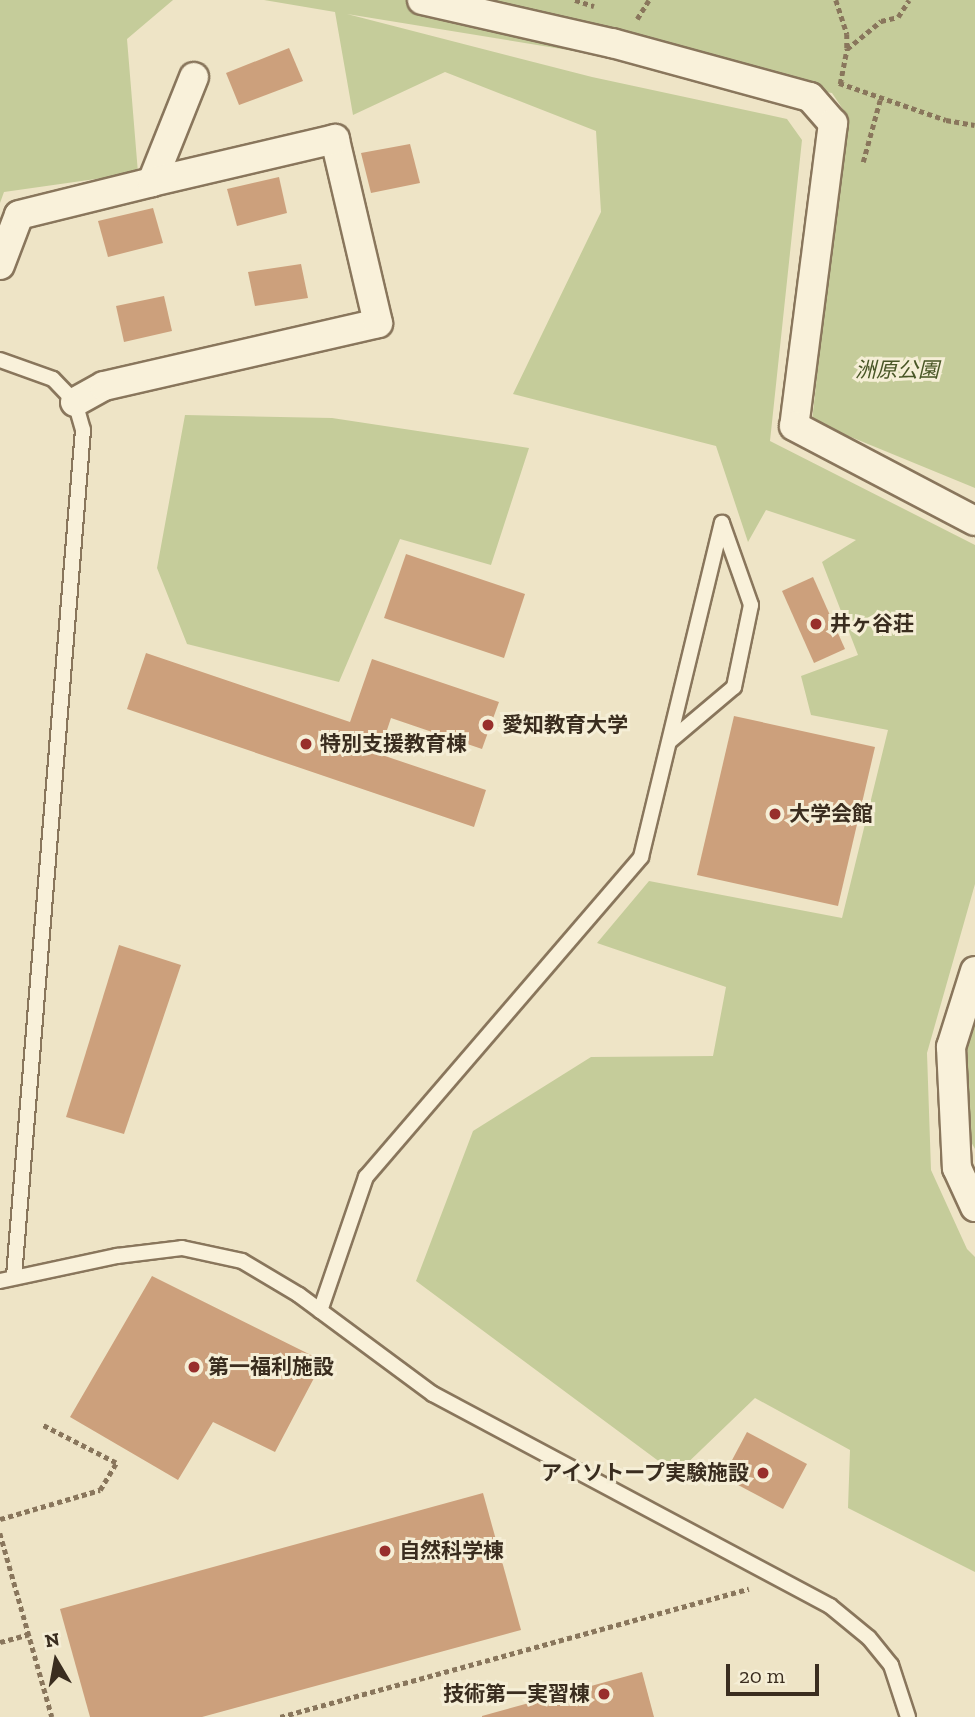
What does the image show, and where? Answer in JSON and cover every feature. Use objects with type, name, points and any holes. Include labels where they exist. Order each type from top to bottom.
[{"type":"street","points":[[422,0],[612,43],[810,97],[833,123],[794,426],[975,521]]},
{"type":"street","points":[[152,183],[194,77]]},
{"type":"street","points":[[0,265],[19,215],[335,139],[378,323],[104,386],[75,402]]},
{"type":"street","points":[[975,971],[951,1047],[957,1168],[975,1207]]},
{"type":"lane","points":[[0,360],[53,379],[75,402],[83,430],[7,1279],[117,1256],[182,1248],[242,1261],[320,1311],[433,1394],[831,1606],[869,1638],[891,1665],[908,1717]]},
{"type":"lane","points":[[320,1311],[366,1177],[641,857],[722,523],[751,605],[734,687],[670,741]]},
{"type":"path","points":[[638,19],[649,0]]},
{"type":"path","points":[[836,0],[847,34],[840,84]]},
{"type":"path","points":[[847,49],[881,20],[898,17],[909,0]]},
{"type":"path","points":[[863,162],[880,100]]},
{"type":"path","points":[[0,1519],[100,1490],[116,1463],[42,1425]]},
{"type":"path","points":[[0,1534],[52,1717]]},
{"type":"path","points":[[280,1717],[782,1581]]},
{"type":"path","points":[[0,1642],[29,1634]]},
{"type":"green space","points":[[0,0],[173,0],[127,39],[138,173],[4,192],[0,203]]},
{"type":"green space","name":"洲原公園","points":[[264,0],[975,0],[975,488],[812,421],[846,114],[832,93],[347,14],[592,77],[787,119],[802,140],[770,441],[975,545],[975,884],[927,1053],[931,1170],[967,1249],[975,1257],[975,1572],[848,1508],[850,1450],[755,1398],[676,1474],[416,1281],[473,1131],[591,1057],[713,1056],[726,987],[597,943],[649,881],[842,918],[888,730],[811,715],[801,676],[858,655],[822,562],[856,540],[766,510],[748,542],[716,446],[513,394],[601,212],[596,131],[445,72],[353,115],[335,12]]},
{"type":"green space","points":[[185,415],[332,418],[529,448],[491,565],[400,539],[339,682],[187,644],[157,568]]},
{"type":"green space","points":[[975,1013],[975,1149],[970,1140],[967,1044]]},
{"type":"building","points":[[289,48],[303,81],[239,105],[226,73]]},
{"type":"building","points":[[410,144],[420,183],[371,193],[361,153]]},
{"type":"building","points":[[279,177],[287,213],[237,226],[227,189]]},
{"type":"building","points":[[153,208],[163,243],[108,257],[98,221]]},
{"type":"building","points":[[301,264],[308,298],[255,306],[248,272]]},
{"type":"building","points":[[164,296],[172,331],[124,342],[116,306]]},
{"type":"building","points":[[406,554],[525,594],[504,658],[384,618]]},
{"type":"building","points":[[813,577],[845,649],[814,663],[782,591]]},
{"type":"building","name":"特別支援教育棟","points":[[146,653],[350,722],[372,659],[499,702],[482,749],[391,718],[379,754],[486,790],[474,827],[127,709]]},
{"type":"building","points":[[734,716],[875,747],[838,906],[697,875]]},
{"type":"building","points":[[119,945],[181,965],[124,1134],[66,1117]]},
{"type":"building","points":[[152,1276],[323,1361],[275,1452],[213,1422],[178,1480],[70,1417]]},
{"type":"building","points":[[747,1432],[807,1464],[783,1509],[723,1477]]},
{"type":"building","name":"自然科学棟","points":[[483,1493],[521,1630],[202,1717],[90,1717],[60,1609]]},
{"type":"building","name":"技術第一実習棟","points":[[642,1672],[654,1717],[482,1717],[482,1716]]},
{"type":"place","name":"井ヶ谷荘","points":[[816,624]]},
{"type":"place","name":"愛知教育大学","points":[[488,725]]},
{"type":"place","name":"特別支援教育棟","points":[[306,744]]},
{"type":"place","name":"大学会館","points":[[775,814]]},
{"type":"place","name":"第一福利施設","points":[[194,1367]]},
{"type":"place","name":"アイソトープ実験施設","points":[[763,1473]]},
{"type":"place","name":"自然科学棟","points":[[385,1551]]},
{"type":"place","name":"技術第一実習棟","points":[[604,1694]]}]
